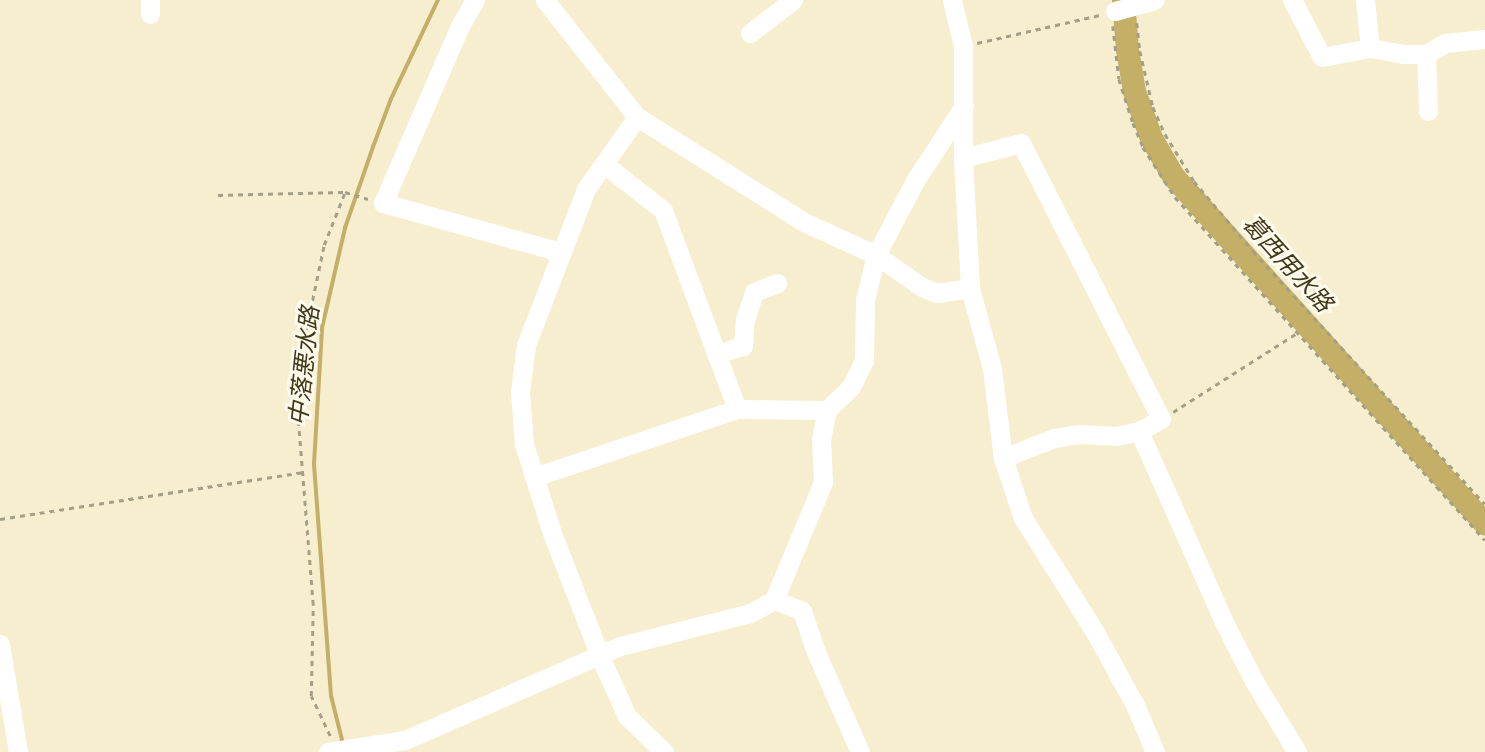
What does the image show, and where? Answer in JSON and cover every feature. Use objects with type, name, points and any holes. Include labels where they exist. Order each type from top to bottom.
[{"type":"street","points":[[475,0],[460,26],[383,203],[561,252]]},
{"type":"street","points":[[750,33],[793,0]]},
{"type":"street","points":[[952,0],[963,46],[963,158],[970,288],[992,369],[1003,458],[1023,518],[1095,632],[1136,707],[1155,752]]},
{"type":"street","points":[[1292,0],[1322,57],[1370,48],[1404,54],[1426,54],[1445,43],[1485,38]]},
{"type":"street","points":[[1366,0],[1370,48]]},
{"type":"street","points":[[548,2],[637,117],[804,222],[876,255],[922,287],[936,293],[970,288]]},
{"type":"street","points":[[1426,54],[1428,111]]},
{"type":"street","points":[[332,751],[405,740],[620,646],[750,613],[774,600],[823,482],[821,439],[827,410],[851,387],[864,360],[865,300],[876,255],[915,181],[964,105]]},
{"type":"street","points":[[637,117],[586,189],[526,345],[520,392],[524,444],[552,533],[599,654],[627,716],[664,752]]},
{"type":"street","points":[[963,158],[1021,143],[1161,419],[1139,431],[1116,436],[1080,434],[1054,438],[1003,458]]},
{"type":"street","points":[[604,164],[663,209],[737,409]]},
{"type":"street","points":[[716,354],[743,346],[745,320],[754,292],[777,283]]},
{"type":"street","points":[[534,477],[737,409],[827,410]]},
{"type":"street","points":[[1139,431],[1225,624],[1254,681],[1297,752]]},
{"type":"street","points":[[774,600],[803,611],[816,652],[860,752]]},
{"type":"street","points":[[0,644],[7,730],[18,752]]},
{"type":"path","points":[[963,46],[1134,8]]},
{"type":"path","points":[[1134,8],[1119,79],[1133,123],[1165,182],[1485,540]]},
{"type":"path","points":[[1134,8],[1139,51],[1153,107],[1165,134],[1194,181],[1253,251],[1485,504]]},
{"type":"path","points":[[332,751],[311,696],[313,605],[297,407],[300,359],[324,245],[345,192]]},
{"type":"path","points":[[218,195],[345,192],[383,203]]},
{"type":"path","points":[[1161,419],[1298,333]]},
{"type":"path","points":[[0,519],[302,472]]},
{"type":"waterway","name":"中落悪水路","points":[[343,744],[331,696],[314,464],[322,328],[345,228],[373,147],[391,99],[438,0]]},
{"type":"waterway","name":"葛西用水路","points":[[1123,0],[1134,91],[1151,138],[1173,176],[1485,524]]}]
